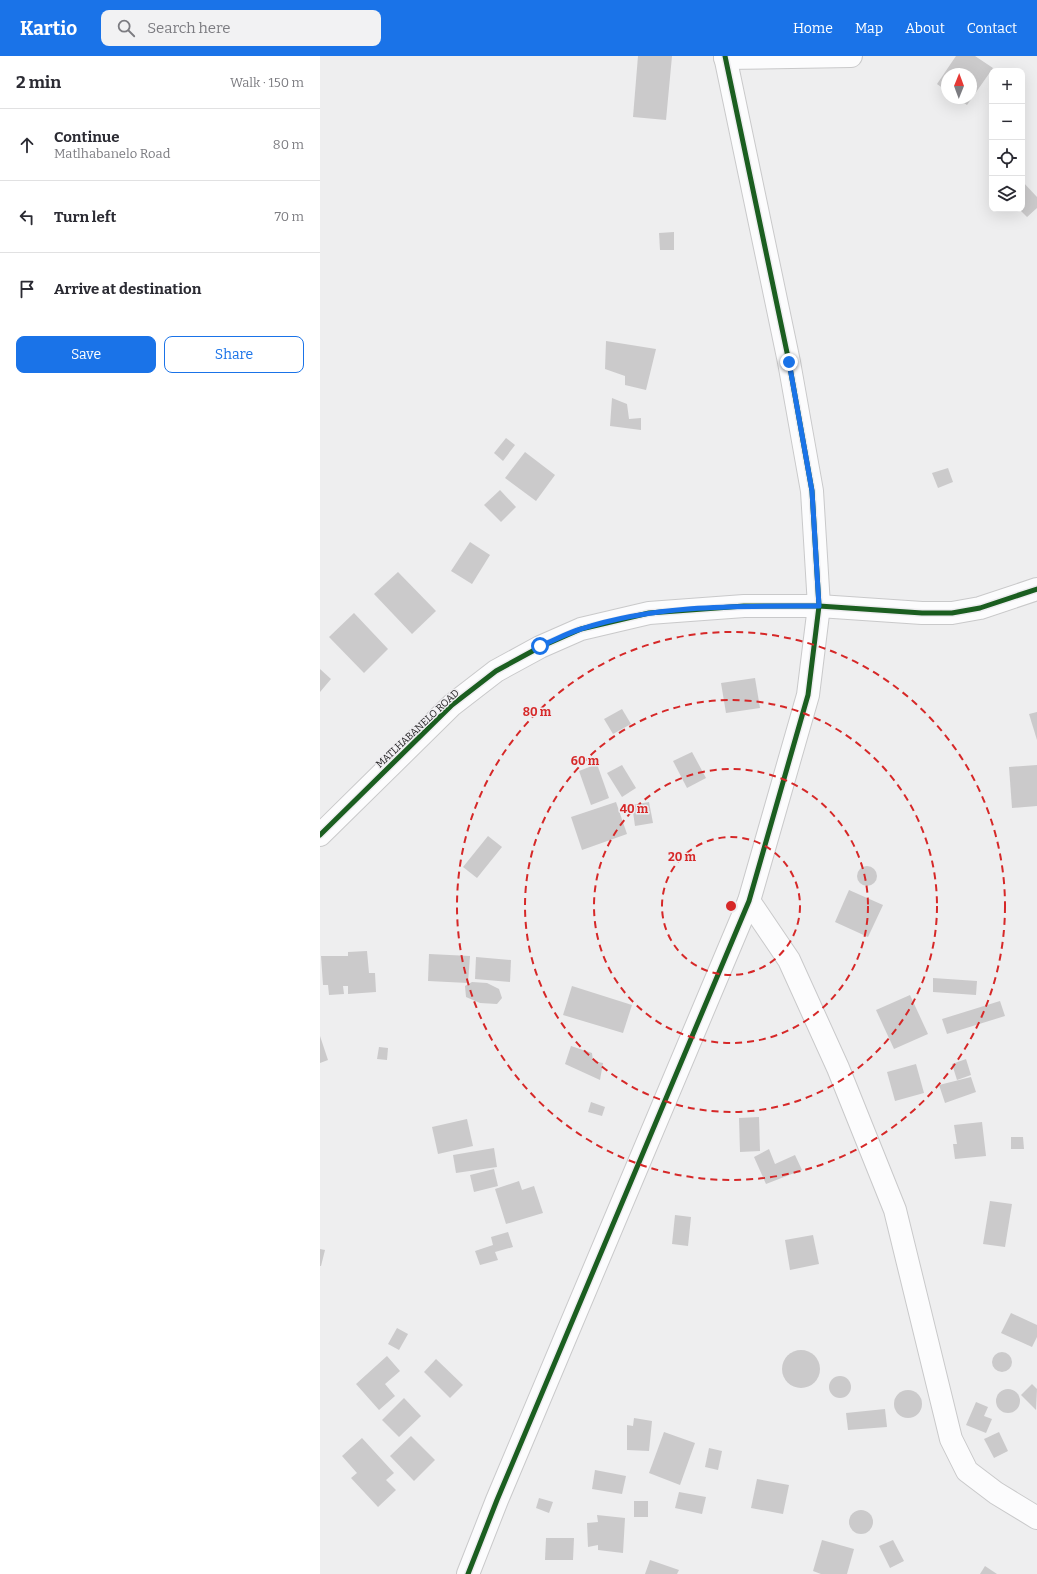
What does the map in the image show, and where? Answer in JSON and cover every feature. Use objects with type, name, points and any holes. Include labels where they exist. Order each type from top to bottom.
[{"type":"street","points":[[468,1574],[500,1493],[749,902],[808,695],[819,606],[812,491],[789,362],[725,57],[851,56]]},
{"type":"street","name":"MATLHABANELO ROAD","points":[[320,835],[452,705],[496,671],[540,646],[582,629],[648,613],[744,606],[819,606],[922,613],[952,613],[980,608],[1037,589]]},
{"type":"street","points":[[749,902],[789,960],[838,1068],[895,1210],[951,1439],[967,1471],[996,1493],[1037,1518]]},
{"type":"building","points":[[638,56],[672,56],[666,120],[633,117]]},
{"type":"building","points":[[956,56],[975,56],[993,68],[989,68],[989,74],[977,91],[977,68],[948,68]]},
{"type":"building","points":[[941,78],[941,87],[937,84]]},
{"type":"building","points":[[1025,184],[1037,197],[1037,208],[1027,217],[1022,212],[1025,212]]},
{"type":"building","points":[[674,232],[674,250],[660,250],[659,233]]},
{"type":"building","points":[[606,341],[656,349],[646,390],[625,385],[625,376],[605,369]]},
{"type":"building","points":[[612,398],[627,404],[629,419],[641,418],[641,430],[610,426]]},
{"type":"building","points":[[506,438],[515,445],[503,461],[494,453]]},
{"type":"building","points":[[525,452],[555,475],[536,501],[505,478]]},
{"type":"building","points":[[948,468],[953,482],[938,488],[932,473]]},
{"type":"building","points":[[500,490],[516,507],[501,522],[484,505]]},
{"type":"building","points":[[470,542],[490,555],[472,584],[451,571]]},
{"type":"building","points":[[398,572],[436,611],[412,634],[374,594]]},
{"type":"building","points":[[354,613],[388,649],[364,673],[329,637]]},
{"type":"building","points":[[320,669],[331,679],[320,692]]},
{"type":"building","points":[[755,678],[760,708],[726,713],[721,683]]},
{"type":"building","points":[[622,709],[631,724],[613,734],[604,719]]},
{"type":"building","points":[[1037,712],[1037,740],[1029,714]]},
{"type":"building","points":[[692,752],[706,778],[687,788],[673,761]]},
{"type":"building","points":[[597,764],[609,798],[591,805],[579,771]]},
{"type":"building","points":[[622,765],[636,788],[622,797],[607,773]]},
{"type":"building","points":[[1037,765],[1037,806],[1012,808],[1009,767]]},
{"type":"building","points":[[616,802],[627,834],[582,850],[571,817]]},
{"type":"building","points":[[649,802],[653,823],[635,826],[632,805]]},
{"type":"building","points":[[488,836],[502,847],[477,878],[463,867]]},
{"type":"building","points":[[867,866],[874,869],[877,876],[874,883],[867,886],[860,883],[857,876],[860,869]]},
{"type":"building","points":[[849,890],[883,905],[868,937],[835,922]]},
{"type":"building","points":[[367,951],[369,973],[375,973],[376,992],[348,994],[348,986],[343,986],[344,994],[329,995],[328,985],[323,985],[321,956],[348,956],[348,952]]},
{"type":"building","points":[[429,954],[470,956],[468,983],[428,981]]},
{"type":"building","points":[[476,957],[511,960],[510,982],[475,979]]},
{"type":"building","points":[[933,978],[977,981],[976,995],[933,992]]},
{"type":"building","points":[[472,982],[487,983],[499,989],[502,998],[497,1004],[480,1003],[466,997],[465,986]]},
{"type":"building","points":[[572,986],[632,1005],[623,1033],[563,1015]]},
{"type":"building","points":[[910,995],[928,1034],[894,1049],[876,1010]]},
{"type":"building","points":[[1000,1001],[1005,1016],[947,1034],[942,1019]]},
{"type":"building","points":[[320,1036],[328,1060],[320,1063]]},
{"type":"building","points":[[571,1046],[592,1053],[593,1061],[603,1063],[600,1080],[565,1064]]},
{"type":"building","points":[[379,1047],[388,1048],[387,1060],[377,1059]]},
{"type":"building","points":[[966,1059],[971,1075],[957,1080],[952,1064]]},
{"type":"building","points":[[916,1064],[924,1093],[895,1101],[887,1072]]},
{"type":"building","points":[[971,1077],[976,1092],[945,1103],[939,1085]]},
{"type":"building","points":[[591,1102],[605,1107],[602,1116],[588,1112]]},
{"type":"building","points":[[759,1117],[760,1151],[740,1152],[739,1118]]},
{"type":"building","points":[[467,1119],[473,1146],[438,1154],[432,1127]]},
{"type":"building","points":[[982,1122],[986,1156],[955,1159],[953,1144],[957,1144],[954,1125]]},
{"type":"building","points":[[1011,1137],[1023,1137],[1024,1149],[1011,1149]]},
{"type":"building","points":[[494,1148],[497,1167],[456,1173],[453,1155]]},
{"type":"building","points":[[769,1149],[775,1164],[795,1155],[802,1170],[766,1184],[754,1157]]},
{"type":"building","points":[[494,1169],[498,1186],[474,1192],[470,1175]]},
{"type":"building","points":[[519,1181],[522,1190],[534,1186],[543,1213],[506,1224],[495,1189]]},
{"type":"building","points":[[990,1201],[1012,1204],[1005,1247],[983,1244]]},
{"type":"building","points":[[675,1215],[691,1217],[688,1246],[672,1244]]},
{"type":"building","points":[[508,1232],[513,1247],[495,1252],[498,1260],[480,1265],[475,1251],[493,1245],[491,1237]]},
{"type":"building","points":[[813,1235],[819,1264],[790,1270],[785,1240]]},
{"type":"building","points":[[320,1249],[325,1250],[321,1266],[320,1266]]},
{"type":"building","points":[[1011,1313],[1037,1325],[1037,1337],[1032,1347],[1001,1333]]},
{"type":"building","points":[[397,1328],[408,1334],[399,1350],[388,1344]]},
{"type":"building","points":[[801,1350],[811,1353],[817,1359],[820,1369],[817,1379],[811,1385],[801,1388],[791,1385],[785,1379],[782,1369],[785,1359],[791,1353]]},
{"type":"building","points":[[1002,1352],[1009,1355],[1012,1362],[1009,1369],[1002,1372],[995,1369],[992,1362],[995,1355]]},
{"type":"building","points":[[387,1356],[400,1371],[385,1384],[395,1396],[379,1410],[356,1384]]},
{"type":"building","points":[[436,1359],[463,1385],[450,1398],[424,1372]]},
{"type":"building","points":[[840,1376],[848,1379],[851,1387],[848,1395],[840,1398],[832,1395],[829,1387],[832,1379]]},
{"type":"building","points":[[1032,1384],[1037,1389],[1036,1410],[1021,1395]]},
{"type":"building","points":[[1008,1389],[1017,1392],[1020,1401],[1017,1410],[1008,1413],[999,1410],[996,1401],[999,1392]]},
{"type":"building","points":[[908,1390],[918,1394],[922,1404],[918,1414],[908,1418],[898,1414],[894,1404],[898,1394]]},
{"type":"building","points":[[404,1398],[421,1416],[399,1437],[382,1420]]},
{"type":"building","points":[[976,1402],[988,1407],[984,1416],[992,1419],[986,1433],[966,1425]]},
{"type":"building","points":[[885,1409],[887,1427],[848,1430],[846,1413]]},
{"type":"building","points":[[634,1418],[652,1421],[649,1451],[627,1450],[627,1425],[633,1426]]},
{"type":"building","points":[[664,1432],[695,1443],[680,1485],[649,1473]]},
{"type":"building","points":[[999,1432],[1008,1451],[994,1458],[984,1439]]},
{"type":"building","points":[[411,1436],[435,1460],[414,1481],[390,1456]]},
{"type":"building","points":[[362,1438],[394,1473],[386,1480],[396,1490],[378,1507],[351,1478],[357,1473],[342,1456]]},
{"type":"building","points":[[709,1448],[722,1451],[718,1470],[705,1467]]},
{"type":"building","points":[[595,1470],[626,1476],[622,1494],[592,1489]]},
{"type":"building","points":[[757,1479],[789,1485],[783,1514],[751,1508]]},
{"type":"building","points":[[679,1492],[706,1497],[702,1514],[675,1508]]},
{"type":"building","points":[[539,1498],[553,1502],[549,1513],[536,1508]]},
{"type":"building","points":[[634,1501],[648,1501],[648,1517],[634,1517]]},
{"type":"building","points":[[861,1510],[866,1511],[872,1517],[872,1527],[866,1533],[861,1534],[856,1533],[850,1527],[849,1522],[850,1517],[856,1511]]},
{"type":"building","points":[[597,1515],[625,1518],[623,1553],[598,1550],[598,1545],[588,1547],[587,1523],[598,1522]]},
{"type":"building","points":[[546,1538],[574,1538],[573,1560],[545,1560]]},
{"type":"building","points":[[822,1540],[854,1549],[847,1574],[821,1574],[813,1571]]},
{"type":"building","points":[[893,1540],[904,1561],[890,1568],[879,1546]]},
{"type":"building","points":[[650,1560],[679,1570],[677,1574],[645,1574]]},
{"type":"building","points":[[985,1566],[997,1574],[980,1574]]},
{"type":"cycle path","points":[[468,1574],[497,1500],[749,901],[808,695],[819,606],[812,491],[789,362],[725,56]]},
{"type":"cycle path","points":[[320,835],[452,705],[496,671],[540,647],[581,629],[649,613],[744,606],[819,606],[922,613],[952,613],[980,608],[1037,589]]},
{"type":"route","points":[[540,646],[582,629],[648,613],[744,606],[819,606],[812,491],[789,362]]}]
